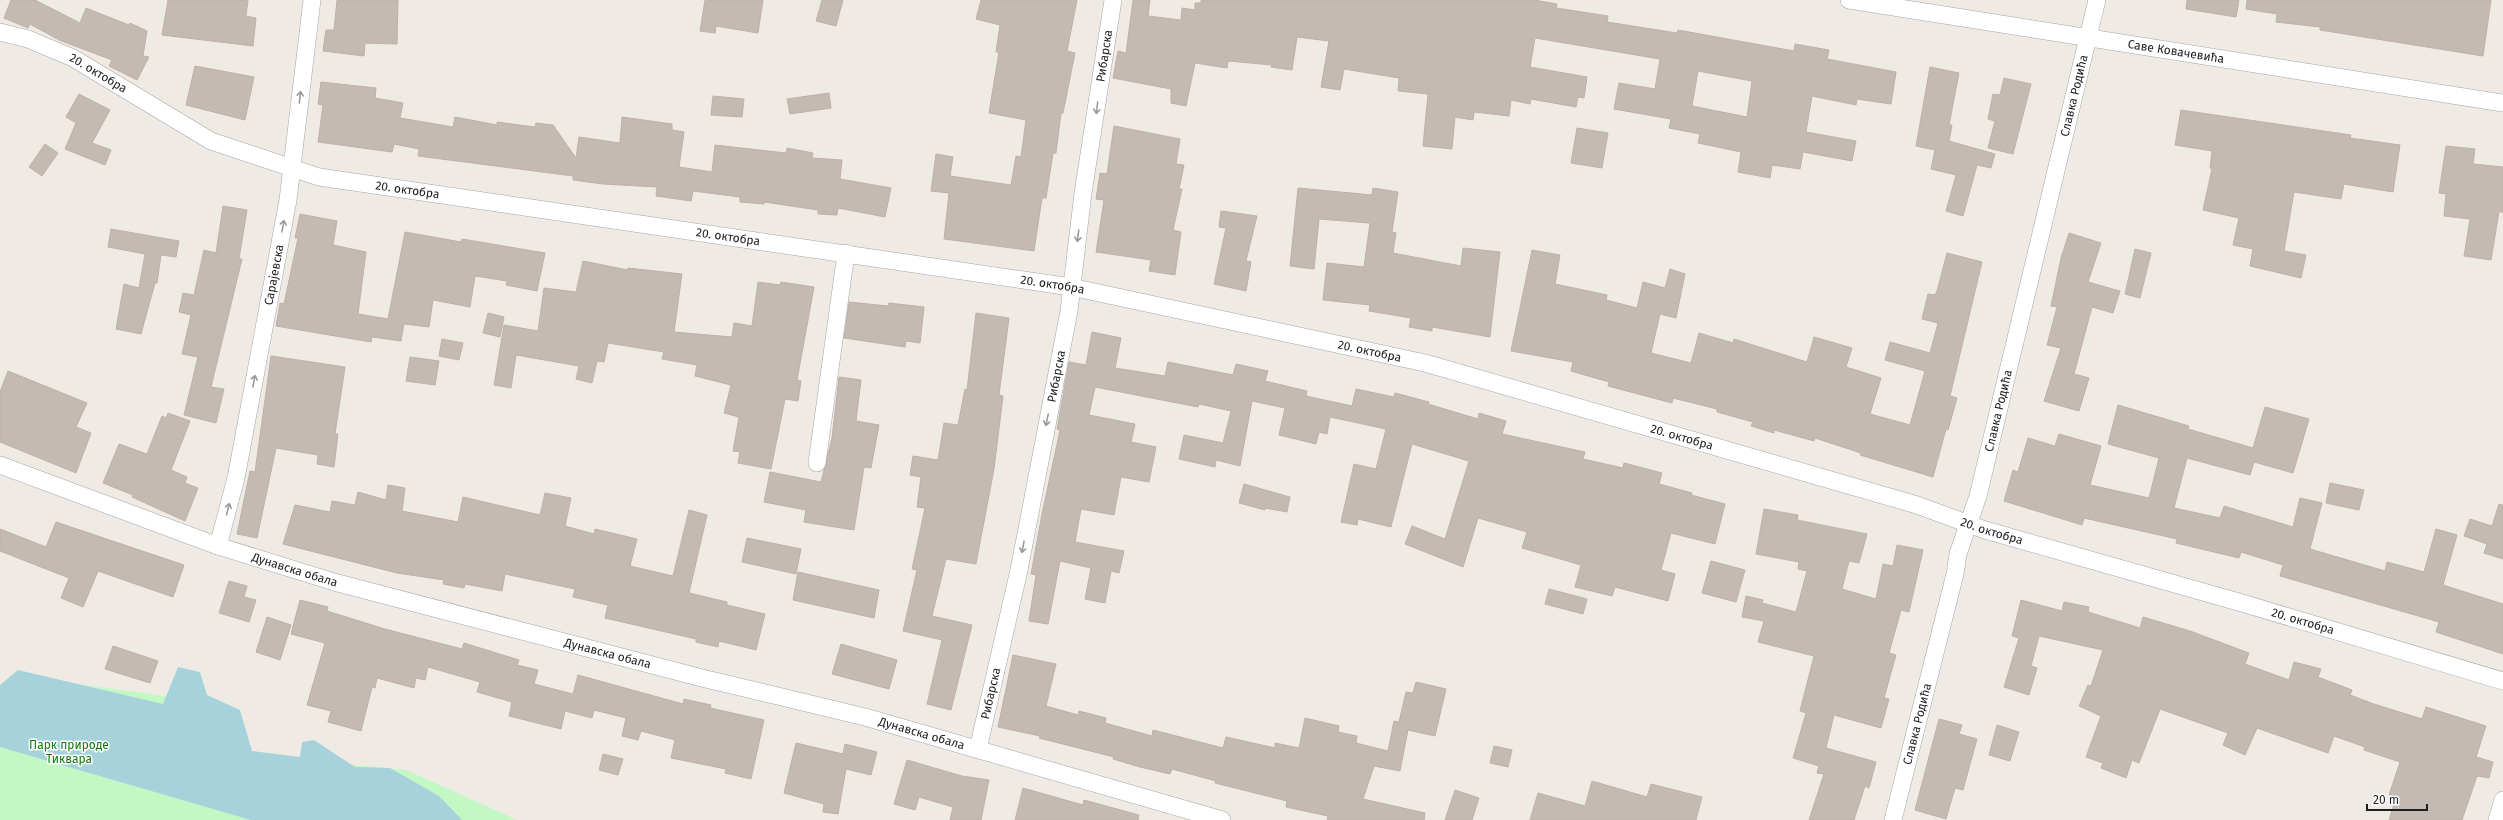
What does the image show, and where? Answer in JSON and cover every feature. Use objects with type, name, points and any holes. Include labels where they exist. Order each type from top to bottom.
[{"type":"street","name":"Сарајевска","points":[[218,546],[236,478],[288,200],[312,0]]},
{"type":"street","name":"Рибарска","points":[[978,749],[1019,570],[1037,466],[1069,311],[1071,287],[1113,0]]},
{"type":"street","name":"Саве Ковачевића","points":[[1849,0],[2503,103]]},
{"type":"street","name":"Славка Родића","points":[[1893,820],[1955,574],[1958,554],[1978,496],[2097,0]]},
{"type":"street","name":"20. октобра","points":[[0,32],[28,39],[73,58],[211,141],[291,167],[302,173],[327,178],[1071,287],[1424,363],[1910,503],[1985,530],[2235,601],[2503,681]]},
{"type":"street","points":[[817,463],[846,253]]},
{"type":"street","name":"Дунавска обала","points":[[0,466],[218,546],[334,582],[702,678],[865,717],[1222,820]]},
{"type":"street","points":[[2497,820],[2503,800]]},
{"type":"green space","name":"Парк природе Тиквара","points":[[15,676],[151,694],[233,709],[252,755],[406,770],[517,820],[0,820],[0,691]]},
{"type":"water","name":"Парк природе Тиквара","points":[[178,667],[200,672],[207,695],[240,710],[252,751],[300,757],[302,742],[314,740],[355,767],[390,768],[439,796],[462,820],[251,820],[0,747],[0,685],[18,670],[163,704]]},
{"type":"building","points":[[11,0],[35,0],[80,23],[86,8],[129,25],[130,23],[147,31],[143,56],[149,57],[137,80],[109,66],[112,60],[59,40],[30,24],[28,28],[4,18]]},
{"type":"building","points":[[168,0],[248,0],[246,16],[256,18],[253,46],[162,35]]},
{"type":"building","points":[[337,0],[398,0],[397,44],[365,43],[364,56],[323,51],[326,30],[334,30]]},
{"type":"building","points":[[705,0],[763,0],[758,33],[716,26],[715,33],[700,31]]},
{"type":"building","points":[[822,0],[843,0],[836,26],[816,21]]},
{"type":"building","points":[[981,0],[1077,0],[1067,51],[1075,53],[1063,113],[1061,113],[1056,153],[1053,153],[1046,198],[1042,198],[1034,251],[944,239],[949,193],[931,191],[936,154],[953,157],[950,176],[1011,185],[1016,156],[1021,157],[1026,120],[989,113],[999,52],[996,52],[1000,25],[976,19]]},
{"type":"building","points":[[1133,0],[1150,0],[1148,16],[1181,20],[1182,8],[1195,10],[1195,3],[1201,3],[1201,0],[1534,0],[1557,4],[1556,8],[1608,16],[1607,22],[1677,33],[1678,30],[1794,51],[1795,44],[1829,50],[1827,59],[1896,72],[1891,104],[1857,99],[1856,105],[1812,96],[1806,132],[1856,141],[1852,161],[1803,152],[1800,169],[1772,165],[1770,178],[1738,172],[1741,152],[1698,143],[1700,134],[1669,128],[1671,119],[1614,109],[1619,83],[1655,89],[1660,59],[1535,38],[1530,67],[1587,77],[1584,98],[1578,97],[1576,107],[1531,99],[1530,104],[1511,100],[1509,116],[1474,112],[1473,120],[1455,117],[1452,149],[1423,146],[1428,94],[1398,91],[1399,78],[1344,69],[1340,90],[1321,87],[1329,41],[1297,37],[1292,70],[1271,67],[1272,65],[1228,61],[1227,68],[1195,63],[1186,106],[1171,103],[1171,89],[1113,78],[1118,51],[1126,53]],"holes":[[[1698,71],[1752,81],[1747,117],[1692,106]]]},
{"type":"building","points":[[2187,0],[2239,0],[2236,17],[2186,9]]},
{"type":"building","points":[[2247,0],[2491,0],[2483,56],[2320,30],[2320,27],[2276,22],[2277,14],[2246,9]]},
{"type":"building","points":[[195,66],[254,77],[245,120],[186,105]]},
{"type":"building","points":[[1930,67],[1959,73],[1949,125],[1952,125],[1949,141],[1995,154],[1991,168],[1977,165],[1963,216],[1946,211],[1956,175],[1931,169],[1935,150],[1916,146]]},
{"type":"building","points":[[2004,78],[2031,84],[2013,154],[1988,148],[1995,121],[1988,119],[1993,94],[2000,95]]},
{"type":"building","points":[[321,82],[376,88],[375,98],[403,103],[400,118],[453,127],[455,117],[497,125],[497,122],[535,127],[536,123],[553,125],[576,158],[579,137],[620,143],[622,117],[672,124],[672,130],[684,132],[679,167],[712,172],[715,145],[786,153],[787,148],[813,153],[812,158],[842,160],[840,179],[891,188],[885,217],[838,208],[837,215],[818,214],[818,210],[764,202],[764,204],[740,202],[740,197],[693,191],[691,201],[656,196],[657,187],[603,184],[573,180],[573,176],[418,156],[419,149],[394,144],[392,152],[318,142],[323,105],[318,104]]},
{"type":"building","points":[[829,93],[831,108],[790,114],[787,99]]},
{"type":"building","points":[[79,94],[110,110],[92,143],[111,150],[105,165],[65,149],[76,123],[66,117]]},
{"type":"building","points":[[713,96],[744,99],[742,117],[711,115]]},
{"type":"building","points":[[2181,110],[2351,135],[2350,138],[2400,145],[2393,192],[2344,184],[2341,199],[2294,192],[2284,251],[2306,255],[2301,278],[2250,266],[2253,249],[2233,245],[2239,218],[2203,210],[2212,169],[2210,168],[2212,151],[2175,145]]},
{"type":"building","points":[[1114,126],[1180,139],[1176,164],[1184,165],[1179,189],[1182,189],[1173,230],[1181,232],[1175,275],[1149,271],[1151,260],[1096,252],[1104,200],[1096,199],[1100,173],[1107,174]]},
{"type":"building","points":[[1577,128],[1608,133],[1602,168],[1571,163]]},
{"type":"building","points":[[45,144],[58,153],[42,176],[29,167]]},
{"type":"building","points":[[2446,146],[2475,149],[2473,164],[2503,167],[2503,212],[2499,212],[2491,260],[2464,256],[2470,219],[2444,216],[2446,194],[2439,193]]},
{"type":"building","points":[[1298,188],[1372,195],[1373,188],[1398,192],[1392,232],[1396,233],[1393,253],[1461,266],[1463,248],[1500,252],[1490,337],[1432,327],[1432,331],[1409,327],[1411,318],[1369,311],[1370,305],[1323,300],[1327,263],[1364,267],[1370,223],[1319,219],[1314,269],[1290,266]]},
{"type":"building","points":[[223,206],[247,210],[239,259],[242,259],[211,387],[224,389],[216,423],[184,415],[198,357],[182,354],[191,315],[179,312],[183,293],[194,295],[204,250],[216,253]]},
{"type":"building","points":[[1221,211],[1257,216],[1246,261],[1251,262],[1246,291],[1214,284],[1226,228],[1219,227]]},
{"type":"building","points":[[300,214],[337,221],[333,245],[366,252],[358,314],[388,319],[405,232],[461,242],[462,239],[545,253],[537,291],[506,285],[507,281],[475,276],[470,307],[433,300],[429,327],[404,324],[401,341],[372,337],[371,342],[276,326],[280,303],[284,304],[298,238],[295,238]]},
{"type":"building","points":[[111,229],[179,241],[176,257],[161,255],[157,283],[155,283],[141,334],[116,329],[124,284],[139,288],[145,254],[108,247]]},
{"type":"building","points":[[2069,233],[2101,243],[2088,282],[2120,291],[2113,313],[2092,307],[2074,374],[2089,378],[2079,411],[2044,401],[2061,348],[2047,345],[2057,307],[2051,306],[2061,258]]},
{"type":"building","points":[[2135,249],[2151,253],[2140,298],[2125,294]]},
{"type":"building","points":[[1532,250],[1560,255],[1555,284],[1607,295],[1606,300],[1637,308],[1643,282],[1665,288],[1670,269],[1685,274],[1676,318],[1660,314],[1651,353],[1691,363],[1699,333],[1733,343],[1734,339],[1807,362],[1814,337],[1852,348],[1846,367],[1881,378],[1870,414],[1910,425],[1925,371],[1885,360],[1890,342],[1930,353],[1938,323],[1922,319],[1928,294],[1935,295],[1937,291],[1947,253],[1982,262],[1950,396],[1957,398],[1948,430],[1946,429],[1933,477],[1860,455],[1861,453],[1815,438],[1814,441],[1774,430],[1774,433],[1751,426],[1753,422],[1717,412],[1717,409],[1673,398],[1672,403],[1608,386],[1609,382],[1571,371],[1573,362],[1511,351]]},
{"type":"building","points":[[583,261],[628,270],[628,268],[682,274],[674,332],[732,337],[734,323],[752,326],[758,282],[780,285],[781,282],[814,287],[797,380],[801,381],[798,401],[785,399],[771,469],[738,463],[740,452],[733,451],[739,417],[724,413],[731,385],[695,376],[697,365],[662,359],[664,352],[608,343],[604,362],[597,361],[592,383],[576,379],[579,366],[516,355],[511,388],[494,385],[504,325],[538,331],[544,288],[576,292]]},
{"type":"building","points":[[849,302],[888,306],[889,303],[924,307],[920,343],[906,341],[905,347],[844,338]]},
{"type":"building","points":[[488,313],[504,317],[500,337],[483,333]]},
{"type":"building","points":[[976,313],[1009,318],[999,395],[1003,396],[994,469],[976,564],[946,559],[932,616],[972,625],[951,710],[927,704],[942,640],[903,631],[917,570],[912,569],[925,508],[917,507],[921,477],[910,475],[913,456],[938,460],[944,423],[958,425],[965,389],[967,390]]},
{"type":"building","points":[[1092,332],[1121,338],[1115,368],[1165,376],[1168,362],[1233,375],[1236,364],[1268,371],[1265,381],[1307,391],[1306,396],[1352,406],[1356,389],[1394,397],[1395,393],[1429,402],[1428,404],[1478,419],[1479,413],[1506,421],[1502,434],[1585,452],[1583,459],[1623,468],[1624,463],[1662,473],[1659,484],[1692,493],[1691,495],[1725,504],[1715,544],[1671,533],[1661,570],[1675,574],[1668,601],[1615,587],[1612,596],[1575,587],[1581,565],[1522,548],[1527,532],[1478,518],[1463,567],[1405,544],[1412,526],[1445,539],[1469,461],[1412,444],[1391,527],[1358,519],[1357,525],[1341,522],[1354,464],[1376,469],[1386,429],[1330,417],[1327,434],[1319,432],[1316,444],[1279,435],[1285,408],[1252,401],[1240,466],[1216,460],[1215,467],[1179,459],[1184,435],[1223,443],[1231,411],[1199,404],[1198,407],[1095,387],[1089,415],[1135,424],[1131,442],[1156,447],[1149,482],[1121,477],[1114,515],[1081,509],[1075,542],[1124,551],[1119,573],[1111,571],[1105,603],[1085,599],[1091,568],[1060,561],[1048,624],[1029,621],[1036,575],[1031,574],[1060,430],[1057,429],[1069,362],[1086,365]]},
{"type":"building","points":[[442,339],[463,343],[459,360],[439,356]]},
{"type":"building","points":[[271,356],[345,367],[335,434],[338,434],[334,467],[317,464],[318,455],[276,448],[257,538],[237,534],[250,471],[255,472]]},
{"type":"building","points":[[410,357],[439,361],[435,385],[406,381]]},
{"type":"building","points":[[8,371],[87,403],[76,427],[91,433],[76,473],[0,442],[0,392]]},
{"type":"building","points":[[839,377],[861,380],[856,421],[879,425],[871,468],[864,467],[854,530],[804,522],[806,510],[764,502],[770,472],[821,482],[832,438]]},
{"type":"building","points":[[2118,405],[2189,426],[2188,429],[2253,448],[2265,407],[2309,419],[2293,473],[2254,462],[2250,475],[2187,458],[2174,508],[2220,518],[2224,506],[2293,527],[2300,498],[2322,503],[2310,549],[2385,571],[2387,562],[2424,572],[2436,529],[2457,535],[2443,585],[2503,604],[2503,654],[2436,632],[2439,622],[2280,576],[2283,565],[2241,552],[2239,558],[2176,543],[2177,539],[2084,518],[2082,525],[2004,501],[2013,470],[2018,472],[2028,438],[2055,446],[2059,434],[2101,446],[2090,485],[2149,498],[2159,458],[2108,444]]},
{"type":"building","points":[[168,413],[190,421],[171,470],[187,477],[185,483],[198,488],[185,521],[132,497],[133,495],[103,483],[119,444],[147,454],[162,416],[166,418]]},
{"type":"building","points":[[2330,483],[2364,490],[2359,510],[2326,503]]},
{"type":"building","points":[[1244,484],[1290,497],[1287,512],[1265,508],[1265,510],[1239,503]]},
{"type":"building","points":[[388,485],[405,488],[402,511],[458,522],[463,497],[540,515],[545,493],[571,498],[565,526],[594,534],[595,529],[637,539],[630,566],[673,576],[689,510],[707,515],[689,593],[727,602],[727,605],[765,614],[756,650],[719,641],[718,647],[696,642],[696,639],[605,618],[608,605],[573,597],[575,589],[505,574],[502,591],[465,584],[464,588],[443,584],[444,580],[397,573],[283,544],[295,505],[330,512],[332,501],[355,505],[358,492],[386,500]]},
{"type":"building","points":[[2499,504],[2503,505],[2503,559],[2484,553],[2487,544],[2464,536],[2470,519],[2492,526]]},
{"type":"building","points":[[1764,509],[1798,515],[1797,520],[1867,534],[1859,563],[1849,561],[1842,589],[1876,599],[1883,564],[1893,566],[1897,545],[1923,550],[1909,612],[1901,610],[1889,653],[1896,655],[1884,698],[1889,699],[1881,728],[1834,715],[1826,748],[1876,762],[1869,788],[1865,786],[1854,820],[1809,820],[1824,774],[1817,773],[1819,766],[1793,758],[1806,713],[1800,711],[1814,656],[1758,642],[1764,621],[1742,617],[1746,596],[1763,600],[1762,603],[1796,612],[1807,571],[1798,569],[1799,562],[1756,554]]},
{"type":"building","points":[[56,522],[184,565],[173,597],[98,571],[83,607],[61,598],[69,578],[0,551],[0,529],[46,547]]},
{"type":"building","points":[[747,538],[801,549],[796,574],[742,562]]},
{"type":"building","points":[[1711,561],[1745,570],[1736,602],[1702,593]]},
{"type":"building","points":[[798,572],[879,590],[874,618],[793,600]]},
{"type":"building","points":[[229,581],[247,586],[244,597],[256,600],[249,622],[219,613]]},
{"type":"building","points":[[1549,589],[1587,599],[1583,614],[1545,604]]},
{"type":"building","points":[[300,600],[328,607],[327,611],[385,629],[462,649],[464,643],[519,660],[517,665],[538,670],[534,684],[573,694],[578,675],[683,704],[684,699],[711,705],[710,708],[764,720],[751,779],[725,773],[726,769],[671,758],[675,740],[641,731],[638,740],[622,736],[626,718],[594,710],[592,718],[565,711],[561,729],[509,716],[512,702],[477,692],[480,682],[428,667],[425,680],[416,678],[414,688],[377,678],[375,688],[372,687],[361,731],[328,722],[331,711],[307,705],[325,643],[291,634]]},
{"type":"building","points":[[2021,600],[2062,611],[2064,602],[2089,607],[2088,612],[2140,628],[2143,617],[2190,631],[2249,653],[2245,664],[2289,680],[2294,662],[2321,669],[2318,677],[2352,690],[2350,695],[2374,704],[2422,719],[2426,707],[2486,726],[2476,757],[2493,762],[2489,778],[2477,776],[2462,820],[2389,820],[2396,797],[2389,795],[2400,762],[2364,750],[2365,747],[2334,736],[2328,753],[2257,728],[2245,755],[2223,745],[2228,733],[2160,709],[2139,763],[2132,760],[2126,778],[2101,768],[2103,763],[2086,757],[2101,716],[2079,706],[2088,685],[2091,686],[2103,650],[2039,636],[2031,666],[2037,668],[2029,695],[2004,687],[2019,638],[2012,636]]},
{"type":"building","points":[[267,617],[291,625],[280,660],[256,652]]},
{"type":"building","points":[[841,644],[897,660],[889,689],[832,674]]},
{"type":"building","points":[[113,646],[158,661],[150,683],[105,669]]},
{"type":"building","points":[[1013,655],[1056,664],[1046,706],[1078,715],[1079,711],[1106,718],[1105,723],[1152,736],[1153,730],[1223,748],[1226,737],[1275,748],[1275,743],[1299,748],[1305,718],[1339,726],[1338,732],[1357,736],[1356,743],[1388,751],[1394,721],[1399,722],[1406,692],[1413,693],[1416,682],[1446,689],[1435,736],[1408,730],[1400,771],[1374,766],[1363,799],[1425,813],[1424,820],[1327,820],[1328,816],[1286,807],[1287,801],[1215,783],[1216,781],[1172,769],[1170,774],[1140,767],[1113,759],[1114,757],[1039,738],[1040,736],[998,727]]},
{"type":"building","points":[[1939,719],[1962,725],[1959,734],[1977,739],[1963,790],[1955,788],[1946,819],[1915,810]]},
{"type":"building","points":[[1997,725],[2019,732],[2010,761],[1989,755]]},
{"type":"building","points":[[796,743],[843,754],[845,744],[877,752],[871,775],[846,769],[838,814],[823,812],[824,804],[784,793]]},
{"type":"building","points":[[1494,746],[1512,750],[1508,767],[1490,763]]},
{"type":"building","points":[[603,754],[623,759],[618,775],[599,770]]},
{"type":"building","points":[[907,760],[962,776],[989,780],[981,820],[950,820],[953,807],[919,797],[915,810],[894,804]]},
{"type":"building","points":[[1592,781],[1647,797],[1651,784],[1702,797],[1696,820],[1530,820],[1538,793],[1585,806]]},
{"type":"building","points":[[1023,788],[1083,805],[1084,800],[1139,815],[1138,820],[1015,820]]},
{"type":"building","points":[[1455,790],[1479,798],[1472,820],[1445,820]]}]
